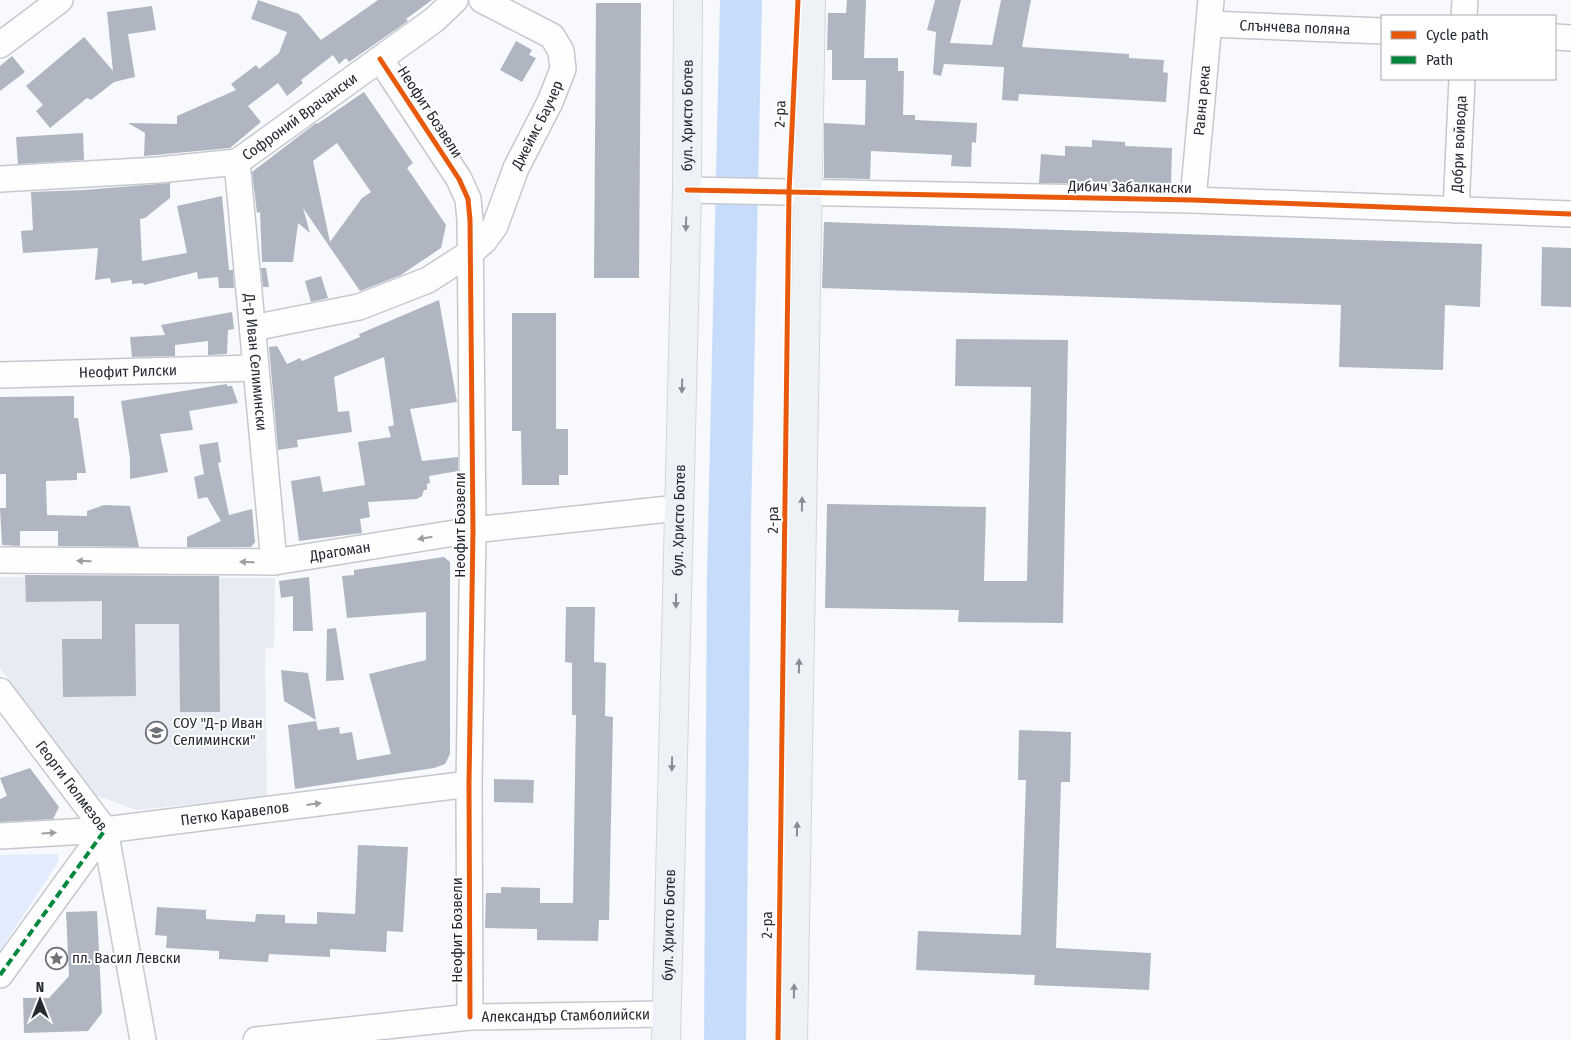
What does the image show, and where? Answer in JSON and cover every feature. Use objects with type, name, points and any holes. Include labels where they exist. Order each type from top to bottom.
[{"type":"main road","name":"бул. Христо Ботев","points":[[666,1027],[687,190],[688,0]]},
{"type":"main road","points":[[793,1040],[810,0]]},
{"type":"street","points":[[0,45],[60,0]]},
{"type":"street","name":"Софроний Врачански","points":[[0,179],[158,170],[237,162],[434,20],[456,0]]},
{"type":"street","name":"Джеймс Баучер","points":[[470,253],[484,241],[495,226],[516,168],[550,102],[563,69],[561,51],[552,36],[482,0]]},
{"type":"street","points":[[1464,15],[1465,0]]},
{"type":"street","name":"Слънчева поляна","points":[[1210,12],[1381,31]]},
{"type":"street","name":"Равна река","points":[[1193,200],[1210,12]]},
{"type":"street","points":[[1556,37],[1571,38]]},
{"type":"street","name":"Неофит Бозвели","points":[[380,59],[459,180],[468,206],[473,530],[469,784],[470,1017]]},
{"type":"street","name":"Добри войвода","points":[[1456,210],[1462,80]]},
{"type":"street","name":"Д-р Иван Селимински","points":[[237,162],[274,562]]},
{"type":"street","name":"Дибич Забалкански","points":[[687,190],[1193,200],[1571,214]]},
{"type":"street","points":[[252,328],[359,307],[428,280],[470,253]]},
{"type":"street","name":"Неофит Рилски","points":[[0,376],[255,368]]},
{"type":"street","name":"Драгоман","points":[[0,560],[274,562],[473,530],[678,508]]},
{"type":"street","name":"Георги Гюлмезов","points":[[0,691],[105,830],[143,1040]]},
{"type":"street","name":"Петко Каравелов","points":[[0,836],[105,830],[469,784]]},
{"type":"street","points":[[0,975],[105,830]]},
{"type":"street","name":"Александър Стамболийски","points":[[256,1040],[470,1017],[666,1027]]},
{"type":"shaded area","name":"СОУ \"Д-р Иван Селимински\"","points":[[0,577],[275,578],[274,648],[265,648],[267,796],[137,810],[95,795],[0,668]]},
{"type":"shaded area","points":[[58,854],[58,862],[0,951],[0,855]]},
{"type":"water","points":[[720,0],[762,0],[751,518],[746,1040],[704,1040],[707,575]]},
{"type":"building","points":[[258,0],[299,14],[321,40],[378,0],[432,0],[406,19],[408,21],[349,62],[346,58],[339,64],[333,55],[301,80],[303,83],[287,96],[278,83],[248,106],[261,122],[230,148],[144,156],[145,133],[128,123],[177,124],[177,116],[236,90],[231,84],[256,65],[259,69],[279,53],[287,32],[251,19]]},
{"type":"building","points":[[847,0],[866,0],[864,58],[898,58],[898,71],[904,71],[903,115],[915,115],[915,120],[977,123],[976,143],[972,142],[971,167],[951,166],[952,155],[871,151],[870,179],[824,178],[824,123],[865,125],[866,80],[832,80],[832,50],[827,50],[828,13],[846,13]]},
{"type":"building","points":[[935,0],[961,0],[950,43],[992,45],[1001,0],[1031,0],[1022,47],[1129,54],[1129,58],[1164,60],[1163,72],[1168,73],[1166,102],[1019,94],[1018,101],[1002,100],[1004,67],[944,64],[941,76],[933,74],[936,32],[927,30]]},
{"type":"building","points":[[596,3],[641,3],[639,278],[594,278]]},
{"type":"building","points":[[152,6],[156,30],[128,34],[135,77],[114,82],[91,100],[87,98],[50,128],[36,111],[43,105],[26,86],[84,37],[113,71],[107,12]]},
{"type":"building","points":[[516,41],[532,50],[529,55],[536,58],[522,82],[500,70]]},
{"type":"building","points":[[12,56],[25,72],[0,91],[0,66]]},
{"type":"building","points":[[364,92],[413,163],[407,168],[446,225],[441,248],[401,275],[360,291],[303,208],[310,233],[298,223],[293,262],[262,262],[260,212],[257,213],[252,172]],"holes":[[[337,143],[371,192],[362,198],[330,242],[313,161]]]},
{"type":"building","points":[[83,133],[84,160],[18,164],[16,137]]},
{"type":"building","points":[[1092,140],[1125,142],[1125,146],[1172,148],[1171,185],[1039,183],[1041,154],[1065,156],[1065,146],[1092,147]]},
{"type":"building","points":[[170,183],[170,198],[145,218],[140,219],[142,261],[187,253],[177,206],[222,196],[229,270],[233,270],[234,288],[219,288],[218,277],[198,279],[197,272],[144,285],[143,283],[132,284],[132,280],[111,283],[110,278],[95,280],[98,248],[23,253],[21,231],[33,230],[31,192]]},
{"type":"building","points":[[824,222],[1482,244],[1480,307],[1445,305],[1443,370],[1339,367],[1341,305],[822,288]]},
{"type":"building","points":[[1542,247],[1571,248],[1571,307],[1541,306]]},
{"type":"building","points":[[261,268],[266,268],[269,287],[263,287]]},
{"type":"building","points":[[321,276],[328,298],[311,302],[305,281]]},
{"type":"building","points":[[439,300],[457,402],[410,409],[422,461],[458,457],[458,471],[429,476],[430,483],[427,484],[427,490],[424,490],[422,496],[417,499],[368,502],[370,517],[360,519],[362,533],[299,541],[291,481],[320,476],[323,492],[365,485],[358,442],[391,437],[388,427],[394,425],[384,357],[334,377],[338,412],[349,411],[352,432],[297,440],[298,447],[278,450],[269,347],[277,346],[287,364],[300,358],[302,361],[360,337],[359,334]]},
{"type":"building","points":[[232,312],[234,329],[228,330],[227,354],[208,355],[208,341],[175,345],[175,356],[132,357],[130,337],[165,335],[161,325]]},
{"type":"building","points":[[512,313],[556,313],[556,429],[568,429],[568,475],[559,475],[559,485],[522,485],[521,431],[512,431]]},
{"type":"building","points":[[956,339],[1068,340],[1063,623],[958,622],[959,610],[825,608],[827,504],[986,507],[984,581],[1027,581],[1031,387],[955,386]]},
{"type":"building","points":[[227,384],[227,386],[232,386],[238,403],[189,411],[193,430],[160,434],[168,472],[130,479],[130,458],[121,401]]},
{"type":"building","points":[[74,396],[74,418],[78,418],[86,473],[77,473],[77,480],[46,481],[47,515],[87,516],[87,511],[104,505],[130,506],[139,547],[58,546],[58,531],[20,531],[20,546],[2,545],[0,508],[6,508],[6,474],[0,474],[0,397]]},
{"type":"building","points":[[218,442],[221,462],[218,463],[229,515],[252,509],[255,542],[251,547],[187,547],[187,537],[221,521],[207,497],[198,499],[194,477],[204,474],[199,445]]},
{"type":"building","points":[[444,557],[450,562],[450,754],[445,764],[434,768],[295,789],[288,725],[316,721],[318,730],[339,727],[340,734],[352,732],[357,760],[391,754],[369,674],[426,660],[426,612],[347,618],[342,576],[354,575],[354,570]]},
{"type":"building","points":[[25,575],[219,576],[220,712],[180,712],[179,624],[135,624],[136,696],[63,697],[62,639],[102,639],[102,601],[26,602]]},
{"type":"building","points":[[309,577],[313,631],[293,631],[293,596],[281,598],[279,581]]},
{"type":"building","points":[[566,607],[595,607],[594,662],[606,663],[605,716],[613,717],[609,920],[599,920],[598,941],[537,940],[537,929],[485,928],[486,893],[501,893],[501,887],[540,888],[540,903],[573,903],[576,715],[572,715],[572,663],[565,662]]},
{"type":"building","points":[[336,628],[344,680],[326,681],[327,629]]},
{"type":"building","points":[[281,670],[308,673],[316,720],[284,701]]},
{"type":"building","points":[[1019,730],[1071,732],[1070,782],[1061,782],[1056,948],[1151,953],[1149,990],[1034,985],[1035,975],[916,970],[918,931],[1021,935],[1026,780],[1018,780]]},
{"type":"building","points":[[30,768],[59,807],[53,819],[0,822],[0,799],[7,796],[0,778]]},
{"type":"building","points":[[494,779],[534,780],[533,803],[494,802]]},
{"type":"building","points":[[358,845],[408,847],[403,932],[387,931],[386,952],[330,949],[330,957],[269,954],[268,962],[219,959],[219,951],[166,948],[167,936],[155,935],[157,907],[206,910],[206,919],[255,922],[256,914],[285,915],[285,923],[317,924],[317,912],[355,914]]},
{"type":"building","points":[[97,911],[102,1013],[88,1031],[24,1033],[23,998],[49,998],[69,976],[66,912]]},
{"type":"marked path","points":[[0,975],[105,830]]},
{"type":"cycle path","name":"2-ра","points":[[778,1040],[789,192],[798,0]]},
{"type":"cycle path","points":[[380,59],[459,179],[468,199],[470,220],[473,530],[469,784],[470,1017]]},
{"type":"cycle path","points":[[687,190],[1193,200],[1571,214]]},
{"type":"place","name":"СОУ \"Д-р Иван Селимински\"","points":[[157,732]]},
{"type":"place","name":"пл. Васил Левски","points":[[56,958]]}]
